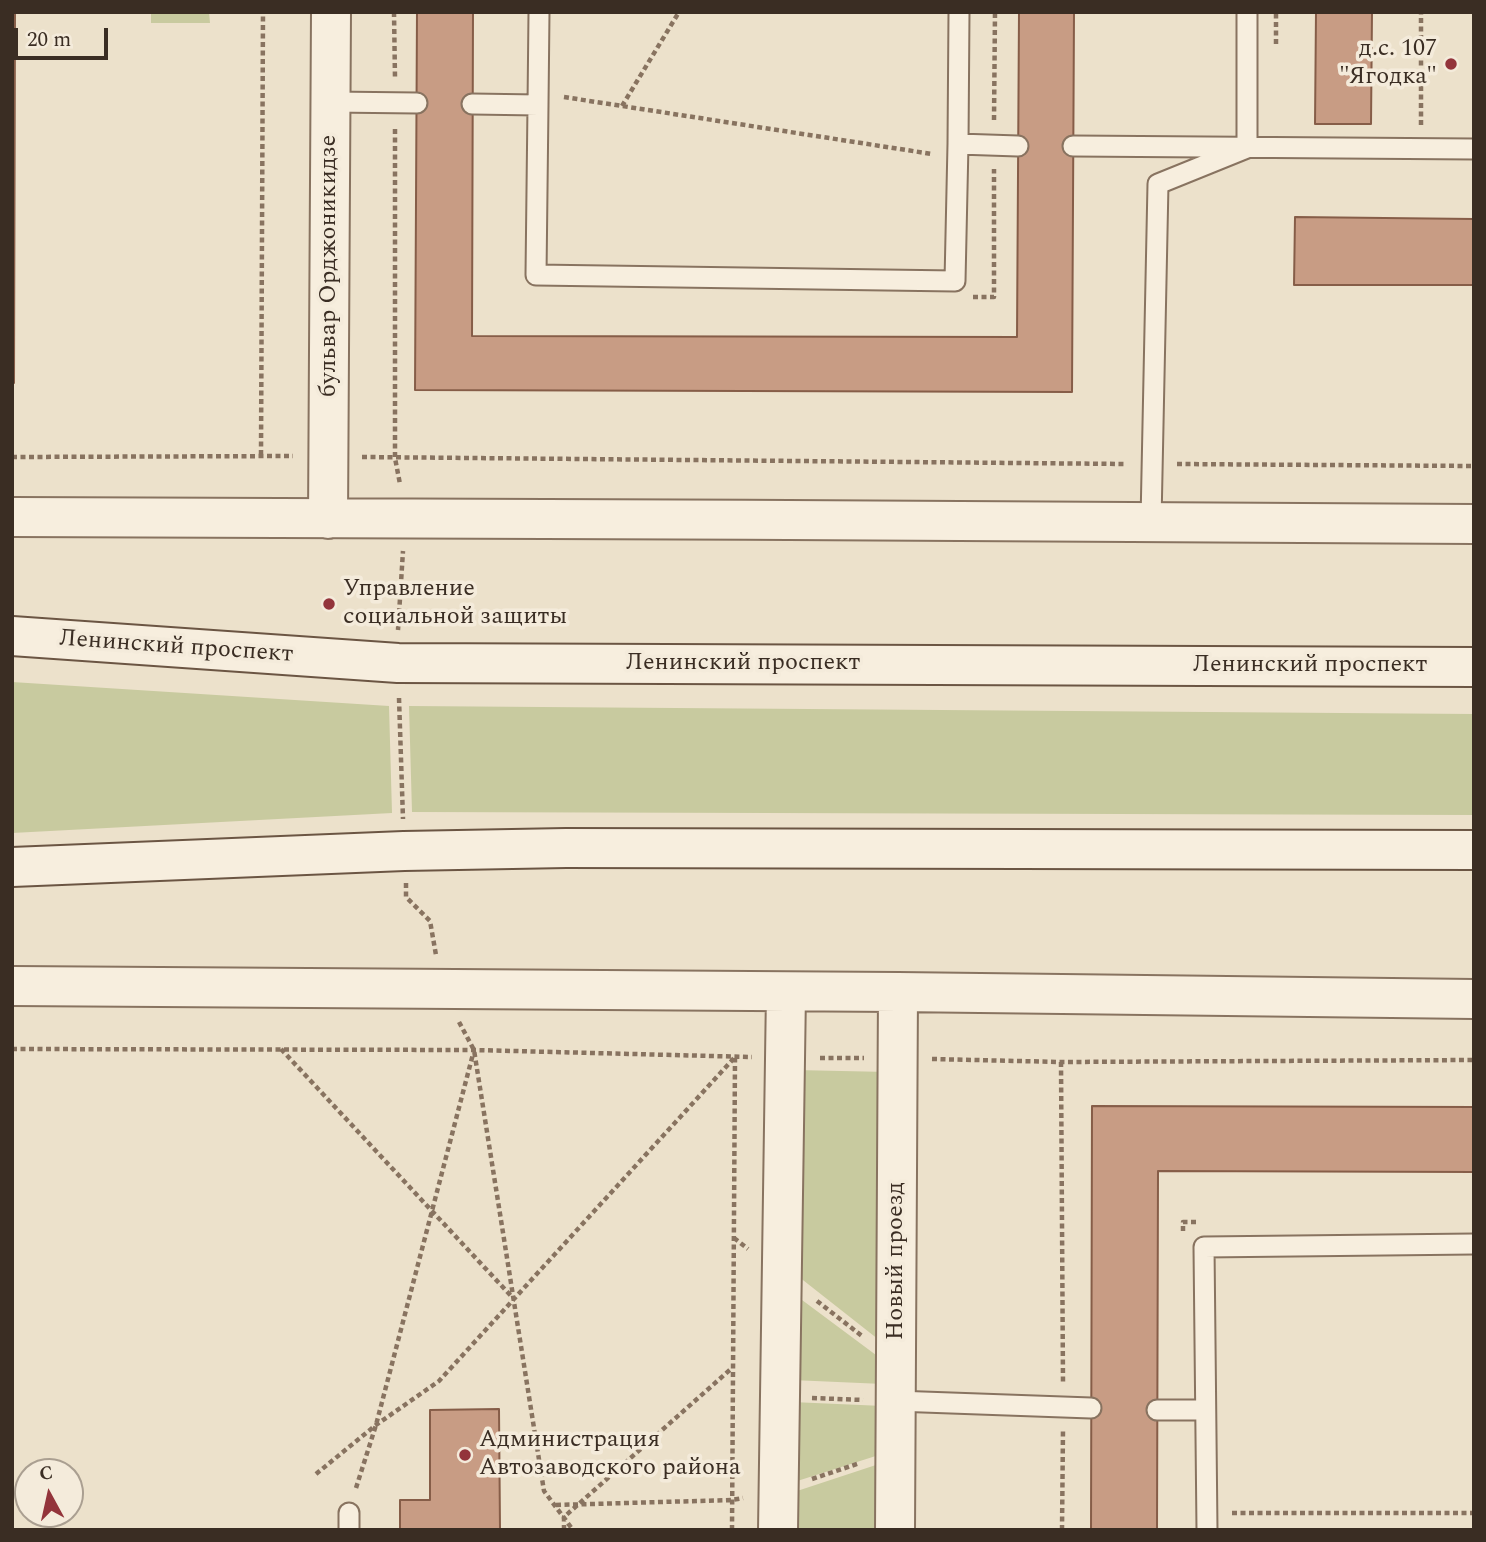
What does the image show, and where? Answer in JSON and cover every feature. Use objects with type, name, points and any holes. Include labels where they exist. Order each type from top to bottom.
[{"type":"street","name":"бульвар Орджоникидзе","points":[[328,519],[331,12]]},
{"type":"street","points":[[12,517],[1474,524]]},
{"type":"street","name":"Ленинский проспект","points":[[12,636],[398,663],[1474,667]]},
{"type":"street","points":[[12,867],[405,868],[566,848],[1474,849]]},
{"type":"street","points":[[12,986],[1474,999]]},
{"type":"street","points":[[778,1530],[786,992]]},
{"type":"street","name":"Новый проезд","points":[[895,1530],[898,992]]},
{"type":"lane","points":[[539,12],[536,275],[956,281],[959,12]]},
{"type":"lane","points":[[1247,12],[1247,148]]},
{"type":"lane","points":[[472,104],[538,99]]},
{"type":"lane","points":[[331,102],[416,103]]},
{"type":"lane","points":[[958,151],[994,145],[1018,146]]},
{"type":"lane","points":[[1073,146],[1474,149]]},
{"type":"lane","points":[[1151,521],[1158,184],[1247,148]]},
{"type":"lane","points":[[1207,1521],[1204,1247],[1474,1244]]},
{"type":"lane","points":[[895,1401],[1091,1408]]},
{"type":"lane","points":[[1157,1410],[1205,1410]]},
{"type":"path","points":[[261,455],[263,12]]},
{"type":"path","points":[[394,12],[395,458]]},
{"type":"path","points":[[622,106],[679,12]]},
{"type":"path","points":[[967,297],[994,297],[995,12]]},
{"type":"path","points":[[1275,50],[1276,12]]},
{"type":"path","points":[[1421,12],[1421,148]]},
{"type":"path","points":[[538,99],[622,106],[958,151]]},
{"type":"path","points":[[12,457],[261,455],[1474,466]]},
{"type":"path","points":[[398,663],[405,868]]},
{"type":"path","points":[[12,1049],[474,1050],[1061,1062],[1474,1060]]},
{"type":"path","points":[[281,1049],[513,1298]]},
{"type":"path","points":[[349,1521],[474,1050]]},
{"type":"path","points":[[474,1050],[544,1491],[573,1530]]},
{"type":"path","points":[[316,1474],[376,1425],[439,1381],[735,1056]]},
{"type":"path","points":[[732,1530],[735,1056]]},
{"type":"path","points":[[1061,1062],[1062,1530]]},
{"type":"path","points":[[1183,1235],[1183,1222],[1197,1222]]},
{"type":"path","points":[[564,1530],[564,1517],[732,1368]]},
{"type":"path","points":[[1207,1521],[1474,1513]]},
{"type":"green space","points":[[151,12],[209,12],[210,23],[151,23]]},
{"type":"green space","points":[[12,682],[389,706],[392,813],[12,833]]},
{"type":"green space","points":[[409,706],[1474,714],[1474,815],[412,812]]},
{"type":"green space","points":[[795,1070],[888,1072],[888,1347],[794,1273]]},
{"type":"green space","points":[[794,1294],[884,1361],[883,1384],[792,1380]]},
{"type":"green space","points":[[792,1402],[883,1406],[882,1454],[791,1483]]},
{"type":"green space","points":[[882,1463],[882,1530],[790,1530],[791,1493]]},
{"type":"building","points":[[12,12],[15,12],[14,383],[12,383]]},
{"type":"building","points":[[417,12],[473,12],[472,336],[1017,337],[1019,12],[1074,12],[1072,392],[415,390]]},
{"type":"building","points":[[1316,12],[1372,12],[1371,124],[1315,124]]},
{"type":"building","points":[[1295,217],[1474,219],[1474,285],[1294,285]]},
{"type":"building","points":[[1092,1106],[1474,1107],[1474,1172],[1158,1171],[1157,1530],[1091,1530]]},
{"type":"building","name":"Администрация Автозаводского района","points":[[499,1409],[500,1530],[400,1530],[400,1500],[430,1500],[430,1410]]},
{"type":"place","name":"д.с. 107 \"Ягодка\"","points":[[1451,64]]},
{"type":"place","name":"Управление социальной защиты","points":[[329,604]]},
{"type":"place","name":"Администрация Автозаводского района","points":[[465,1455]]}]
